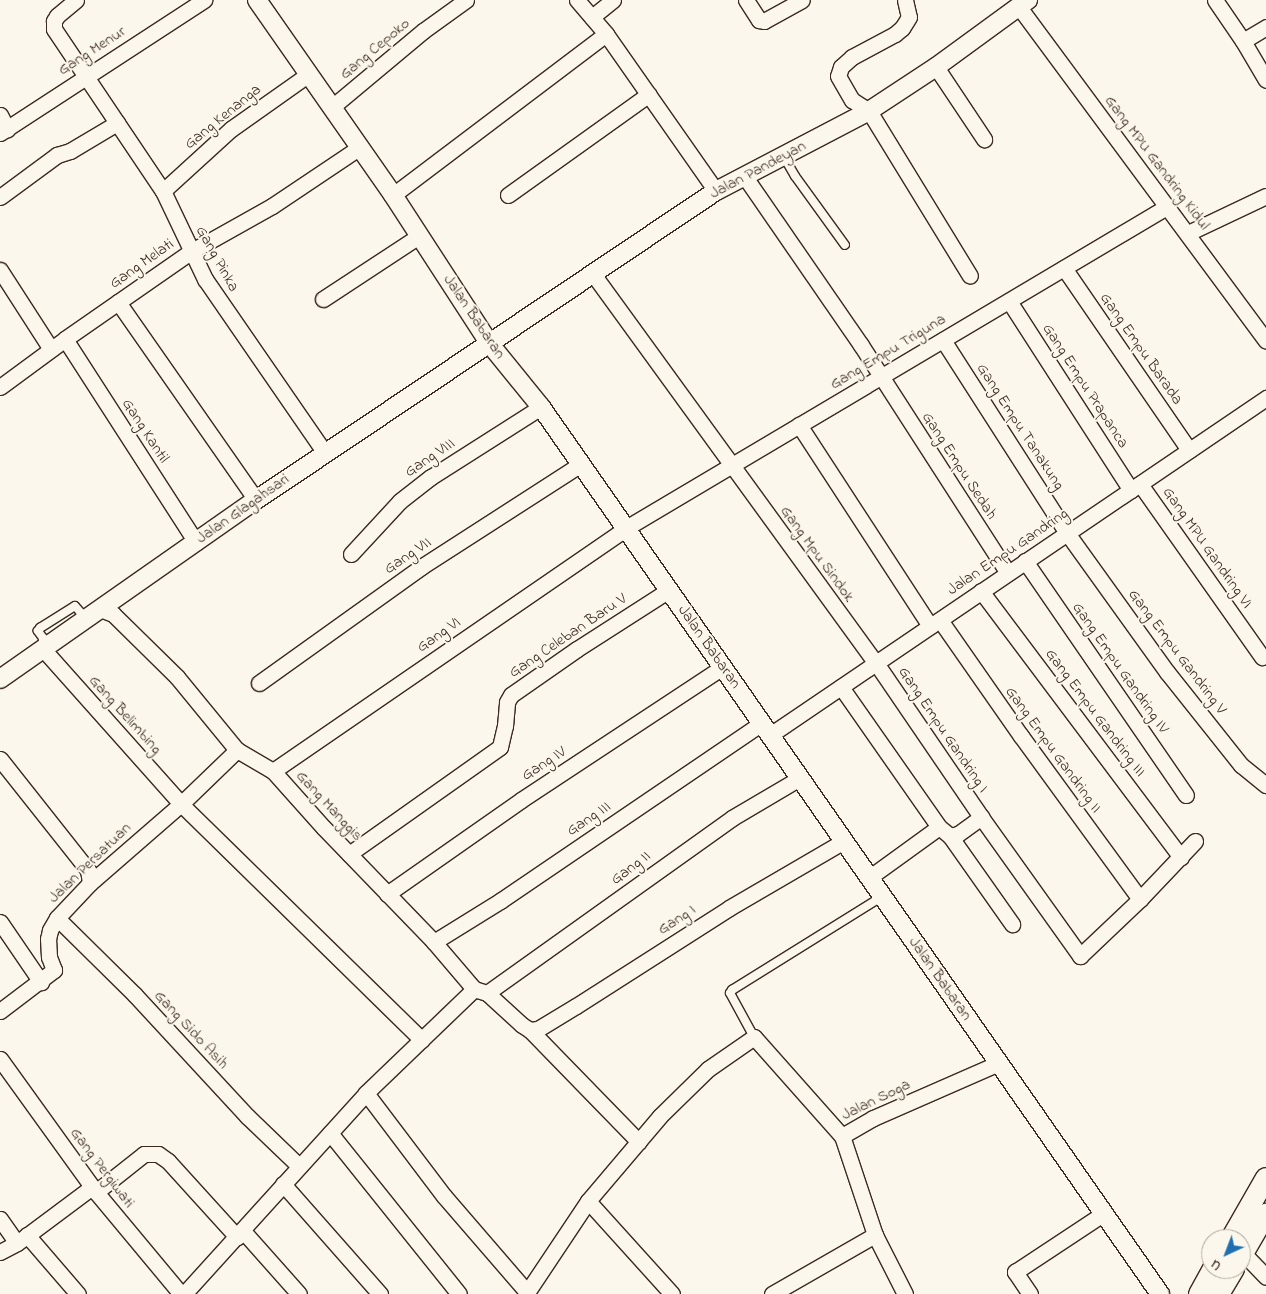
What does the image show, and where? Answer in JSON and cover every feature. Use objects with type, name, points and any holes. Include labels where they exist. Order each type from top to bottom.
[{"type":"main road","points":[[1247,1229],[1266,1178]]},
{"type":"main road","points":[[1251,1235],[1266,1214]]},
{"type":"main road","points":[[1199,1294],[1207,1279]]},
{"type":"main road","points":[[1219,1294],[1226,1279]]},
{"type":"street","name":"Gang Pinka","points":[[76,0],[61,10],[54,21],[54,26],[163,191],[190,252],[218,300],[325,453]]},
{"type":"street","name":"Gang Menur","points":[[4,131],[204,0]]},
{"type":"street","name":"Jalan Babaran","points":[[257,0],[394,195],[489,343],[541,407],[1160,1294]]},
{"type":"street","name":"Gang Cepoko","points":[[332,108],[423,31],[466,0]]},
{"type":"street","points":[[577,0],[606,34],[716,191]]},
{"type":"street","points":[[592,17],[613,0]]},
{"type":"street","points":[[746,0],[761,21],[769,20],[802,0]]},
{"type":"street","points":[[905,0],[909,17],[902,28],[895,34],[852,57],[841,67],[838,76],[852,100],[869,111],[970,276]]},
{"type":"street","points":[[1215,0],[1243,41],[1266,80]]},
{"type":"street","name":"Jalan Pandeyan","points":[[489,343],[716,191],[869,111],[936,67],[1024,3]]},
{"type":"street","name":"Gang MPU Gandring Kidul","points":[[1024,3],[1266,340]]},
{"type":"street","points":[[1243,41],[1266,26]]},
{"type":"street","points":[[394,195],[606,34]]},
{"type":"street","points":[[936,67],[984,138]]},
{"type":"street","name":"Gang Kenanga","points":[[163,191],[245,118],[309,74]]},
{"type":"street","points":[[508,195],[649,94]]},
{"type":"street","points":[[0,114],[4,131]]},
{"type":"street","points":[[0,197],[57,155],[70,151],[117,123]]},
{"type":"street","name":"Gang Melati","points":[[0,388],[51,349],[190,252],[272,206],[360,147]]},
{"type":"street","name":"Gang Empu Sedah","points":[[745,176],[856,337],[1008,573]]},
{"type":"street","points":[[1188,233],[1266,196]]},
{"type":"street","name":"Gang Empu Triguna","points":[[626,528],[1168,206]]},
{"type":"street","points":[[323,299],[419,236]]},
{"type":"street","name":"Gang Empu Barada","points":[[1064,268],[1190,450]]},
{"type":"street","points":[[0,270],[51,349]]},
{"type":"street","name":"Gang Mpu Sindok","points":[[593,274],[730,466],[876,663]]},
{"type":"street","name":"Gang Empu Prapanca","points":[[1009,301],[1135,487]]},
{"type":"street","points":[[118,302],[256,500]]},
{"type":"street","name":"Gang Kantil","points":[[65,339],[196,542]]},
{"type":"street","name":"Gang Empu Tanakung","points":[[943,340],[1067,533]]},
{"type":"street","name":"Jalan Glagahsari","points":[[0,679],[256,500],[489,343]]},
{"type":"street","name":"Jalan Empu Gandring","points":[[766,729],[841,687],[1266,398]]},
{"type":"street","name":"Gang VIII","points":[[350,554],[400,501],[431,477],[541,407]]},
{"type":"street","name":"Gang Empu Gandring II","points":[[799,425],[935,623],[1021,736],[1140,899]]},
{"type":"street","name":"Gang VII","points":[[258,683],[421,567],[581,464]]},
{"type":"street","name":"Gang MPU Gandring VI","points":[[1135,487],[1262,657]]},
{"type":"street","name":"Gang VI","points":[[273,771],[626,528]]},
{"type":"street","name":"Gang Empu Gandring V","points":[[1067,533],[1167,672],[1241,765],[1266,785]]},
{"type":"street","name":"Gang Empu Gandring IV","points":[[1025,562],[1186,794]]},
{"type":"street","name":"Gang Celeban Baru V","points":[[349,854],[500,747],[505,726],[507,702],[511,695],[577,649],[669,590]]},
{"type":"street","name":"Gang Empu Gandring III","points":[[982,591],[1181,857]]},
{"type":"street","name":"Gang Manggis","points":[[100,609],[113,614],[177,677],[237,750],[273,771],[349,854],[481,991],[530,1030],[639,1142]]},
{"type":"street","name":"Gang Belimbing","points":[[43,649],[181,804],[422,1040]]},
{"type":"street","name":"Gang Empu Gandring I","points":[[876,663],[981,817],[1080,956],[1140,899]]},
{"type":"street","name":"Gang IV","points":[[387,894],[521,800],[723,668]]},
{"type":"street","points":[[841,687],[1012,924]]},
{"type":"street","name":"Gang III","points":[[434,942],[500,902],[766,729]]},
{"type":"street","name":"Jalan Persatuan","points":[[0,1011],[41,982],[54,970],[49,957],[48,940],[50,930],[57,918],[90,883],[181,804],[237,750]]},
{"type":"street","points":[[0,759],[88,870],[90,883]]},
{"type":"street","name":"Gang II","points":[[189,1292],[299,1166],[366,1093],[422,1040],[481,991],[732,818],[800,778]]},
{"type":"street","name":"Gang Empu Gandring I","points":[[870,878],[945,832],[958,834],[981,817]]},
{"type":"street","name":"Gang I","points":[[530,1030],[538,1029],[729,908],[844,840]]},
{"type":"street","points":[[1140,899],[1195,841]]},
{"type":"street","name":"Gang Sido Asih","points":[[57,918],[135,995],[247,1116],[299,1166]]},
{"type":"street","points":[[0,922],[41,982]]},
{"type":"street","points":[[366,1093],[444,1196],[527,1293],[588,1200],[639,1142],[691,1084],[708,1069],[754,1036],[842,1136]]},
{"type":"street","name":"Gang Pergiwati","points":[[0,1059],[94,1190],[189,1292]]},
{"type":"street","name":"Jalan Soga","points":[[905,1294],[875,1235],[842,1136],[873,1118],[999,1064]]},
{"type":"street","points":[[330,1133],[459,1294]]},
{"type":"street","points":[[0,1252],[94,1190],[144,1154],[158,1154],[168,1161],[299,1294]]},
{"type":"street","points":[[283,1184],[380,1294]]},
{"type":"street","points":[[588,1200],[672,1294]]},
{"type":"street","points":[[1030,1294],[1015,1272],[1104,1213]]},
{"type":"street","points":[[0,1219],[78,1294]]},
{"type":"street","points":[[772,1294],[875,1235]]},
{"type":"street","points":[[1251,1265],[1266,1277]]},
{"type":"lane","points":[[784,157],[845,245]]},
{"type":"lane","points":[[754,1036],[730,993],[732,990],[882,896]]}]
